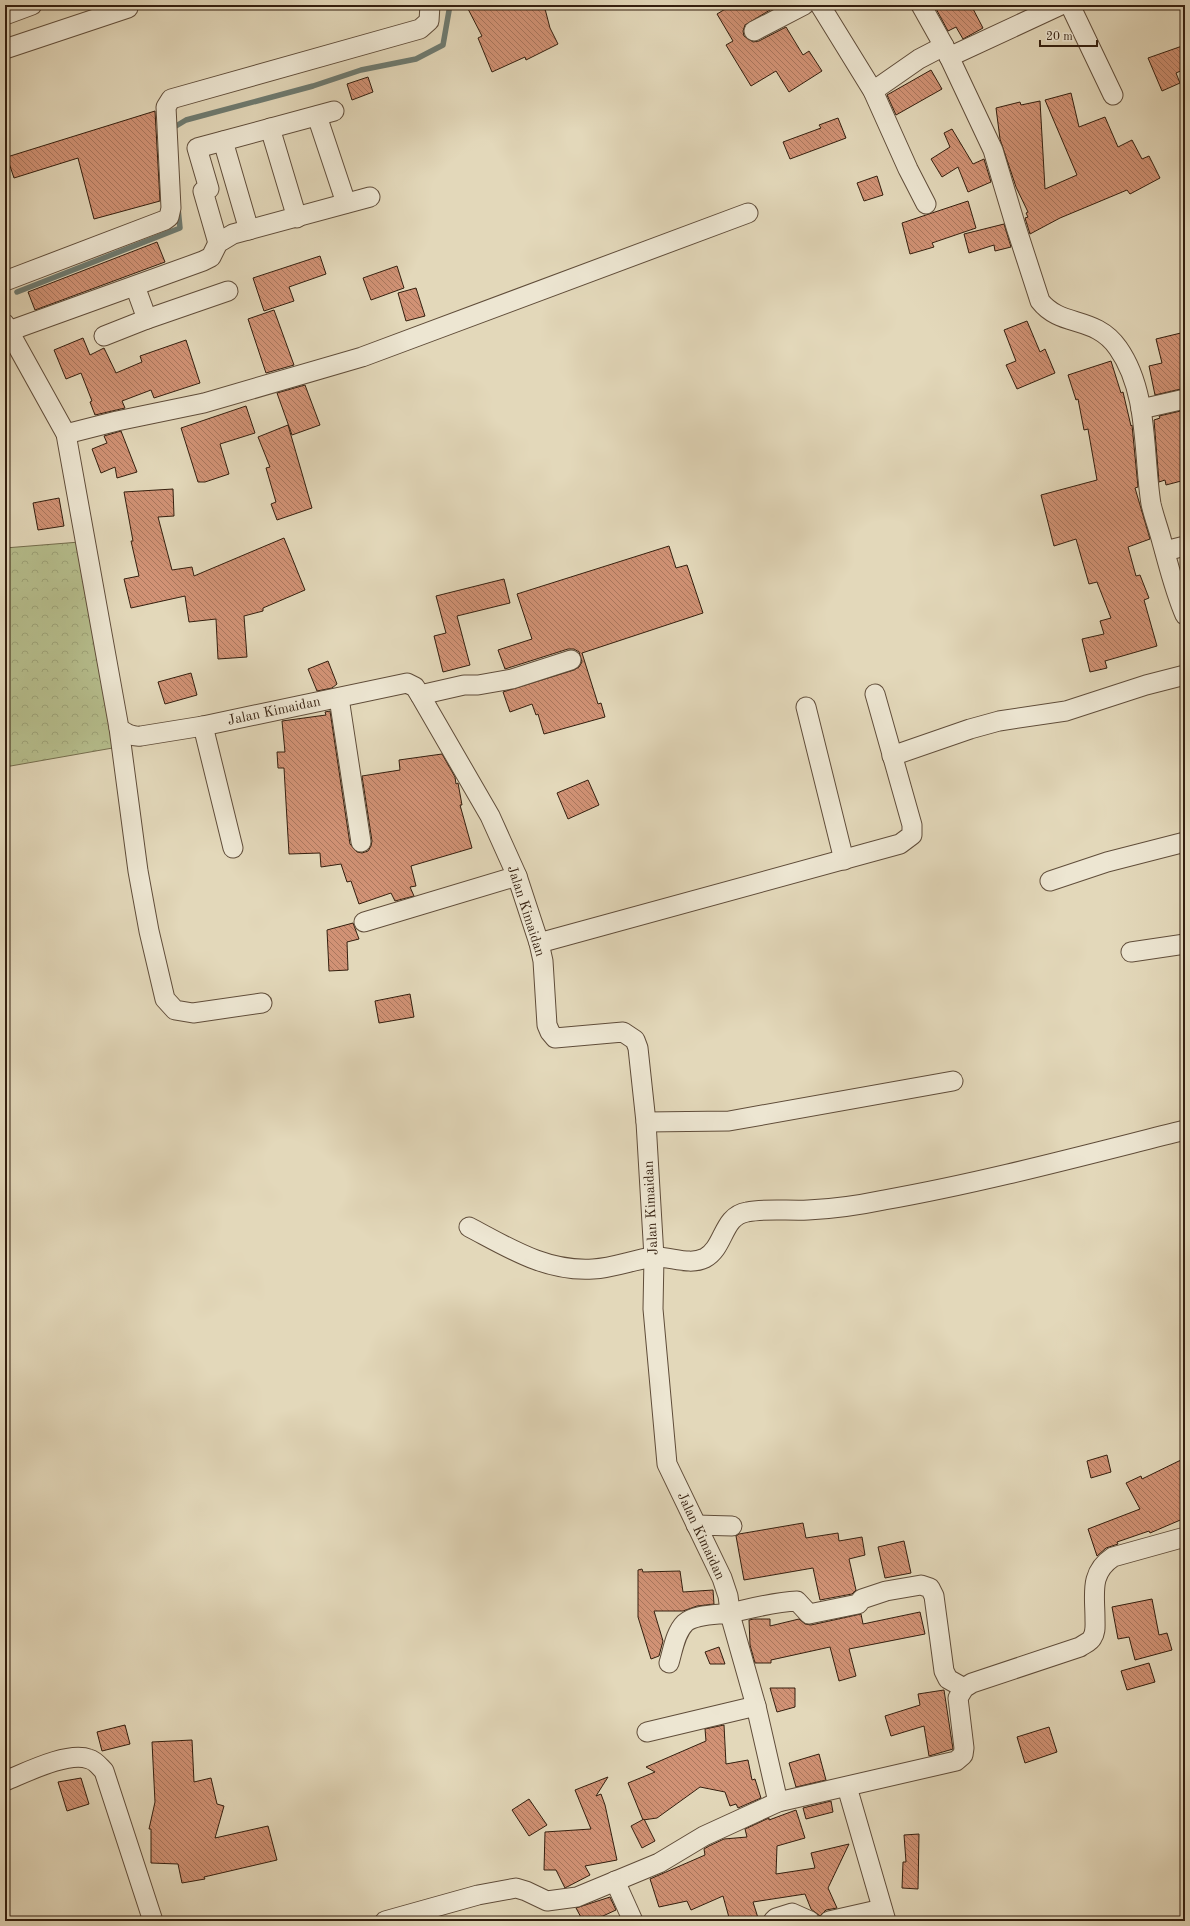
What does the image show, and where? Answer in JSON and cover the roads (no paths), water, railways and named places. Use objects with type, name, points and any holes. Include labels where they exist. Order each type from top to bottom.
[{"type":"street","points":[[5,15],[32,5]]},
{"type":"street","points":[[5,281],[165,220],[168,217],[171,208],[166,107],[171,99],[420,29],[429,21],[430,5]]},
{"type":"street","points":[[754,31],[804,5]]},
{"type":"street","points":[[820,5],[873,91],[908,170],[926,204]]},
{"type":"street","points":[[921,5],[946,52],[993,150],[1040,301],[1047,309],[1056,315],[1089,324],[1107,335],[1119,349],[1134,378],[1141,409],[1152,506],[1164,551],[1185,615]]},
{"type":"street","points":[[873,91],[919,60],[946,52],[1029,11],[1061,5]]},
{"type":"street","points":[[1070,5],[1113,95]]},
{"type":"street","points":[[5,49],[128,8]]},
{"type":"street","points":[[218,243],[203,191],[209,189],[188,151],[326,113],[346,203]]},
{"type":"street","points":[[270,128],[297,218]]},
{"type":"street","points":[[223,141],[249,230]]},
{"type":"street","points":[[262,1003],[193,1013],[175,1010],[165,999],[149,931],[138,871],[118,728],[66,434],[7,328],[135,286],[203,261],[211,256],[218,243],[233,234],[297,218],[370,197]]},
{"type":"street","points":[[66,434],[117,421],[204,403],[362,357],[748,212]]},
{"type":"street","points":[[135,286],[147,320]]},
{"type":"street","points":[[104,336],[228,291]]},
{"type":"street","points":[[1141,409],[1185,399]]},
{"type":"street","points":[[1164,551],[1185,546]]},
{"type":"street","points":[[420,694],[464,685],[478,685],[512,679],[571,660]]},
{"type":"street","points":[[892,756],[970,729],[999,721],[1066,710],[1146,685],[1185,675]]},
{"type":"street","name":"Jalan Kimaidan","points":[[118,728],[126,734],[135,737],[203,726],[407,683],[415,687],[490,816],[517,876],[539,943],[543,961],[547,1025],[550,1032],[555,1038],[623,1032],[634,1040],[638,1048],[646,1122],[654,1257],[653,1309],[667,1464],[722,1578],[728,1596],[730,1613],[756,1706],[778,1802]]},
{"type":"street","points":[[539,943],[900,844],[912,835],[912,825],[875,694]]},
{"type":"street","points":[[339,698],[361,842]]},
{"type":"street","points":[[806,707],[844,860]]},
{"type":"street","points":[[203,726],[233,848]]},
{"type":"street","points":[[1050,881],[1107,862],[1185,842]]},
{"type":"street","points":[[364,922],[517,876]]},
{"type":"street","points":[[1131,952],[1185,944]]},
{"type":"street","points":[[646,1122],[729,1121],[953,1081]]},
{"type":"street","points":[[468,1227],[534,1261],[563,1269],[593,1269],[654,1257],[696,1262],[707,1256],[734,1217],[746,1212],[810,1210],[882,1200],[1000,1177],[1185,1130]]},
{"type":"street","points":[[696,1525],[732,1526]]},
{"type":"street","points":[[384,1921],[478,1895],[516,1888],[526,1891],[547,1902],[577,1897],[659,1863],[704,1836],[778,1802],[956,1761],[963,1755],[964,1748],[958,1698],[964,1688],[972,1683],[1080,1647],[1092,1639],[1095,1630],[1094,1584],[1098,1571],[1105,1562],[1113,1557],[1185,1537]]},
{"type":"street","points":[[669,1663],[677,1634],[685,1624],[692,1619],[730,1613],[775,1602],[797,1601],[809,1614],[858,1604],[862,1599],[886,1591],[921,1585],[930,1588],[934,1596],[944,1671],[948,1679],[964,1688]]},
{"type":"street","points":[[647,1732],[756,1706]]},
{"type":"street","points":[[5,1781],[50,1763],[72,1758],[88,1758],[96,1762],[104,1771],[153,1921]]},
{"type":"street","points":[[828,1921],[884,1915],[847,1787]]},
{"type":"street","points":[[615,1881],[633,1921]]},
{"type":"street","points":[[773,1921],[776,1918],[792,1913],[810,1921]]},
{"type":"waterway","points":[[171,129],[186,120],[313,86],[361,70],[416,59],[443,45],[450,5]]},
{"type":"waterway","points":[[17,292],[180,228],[178,208]]}]
